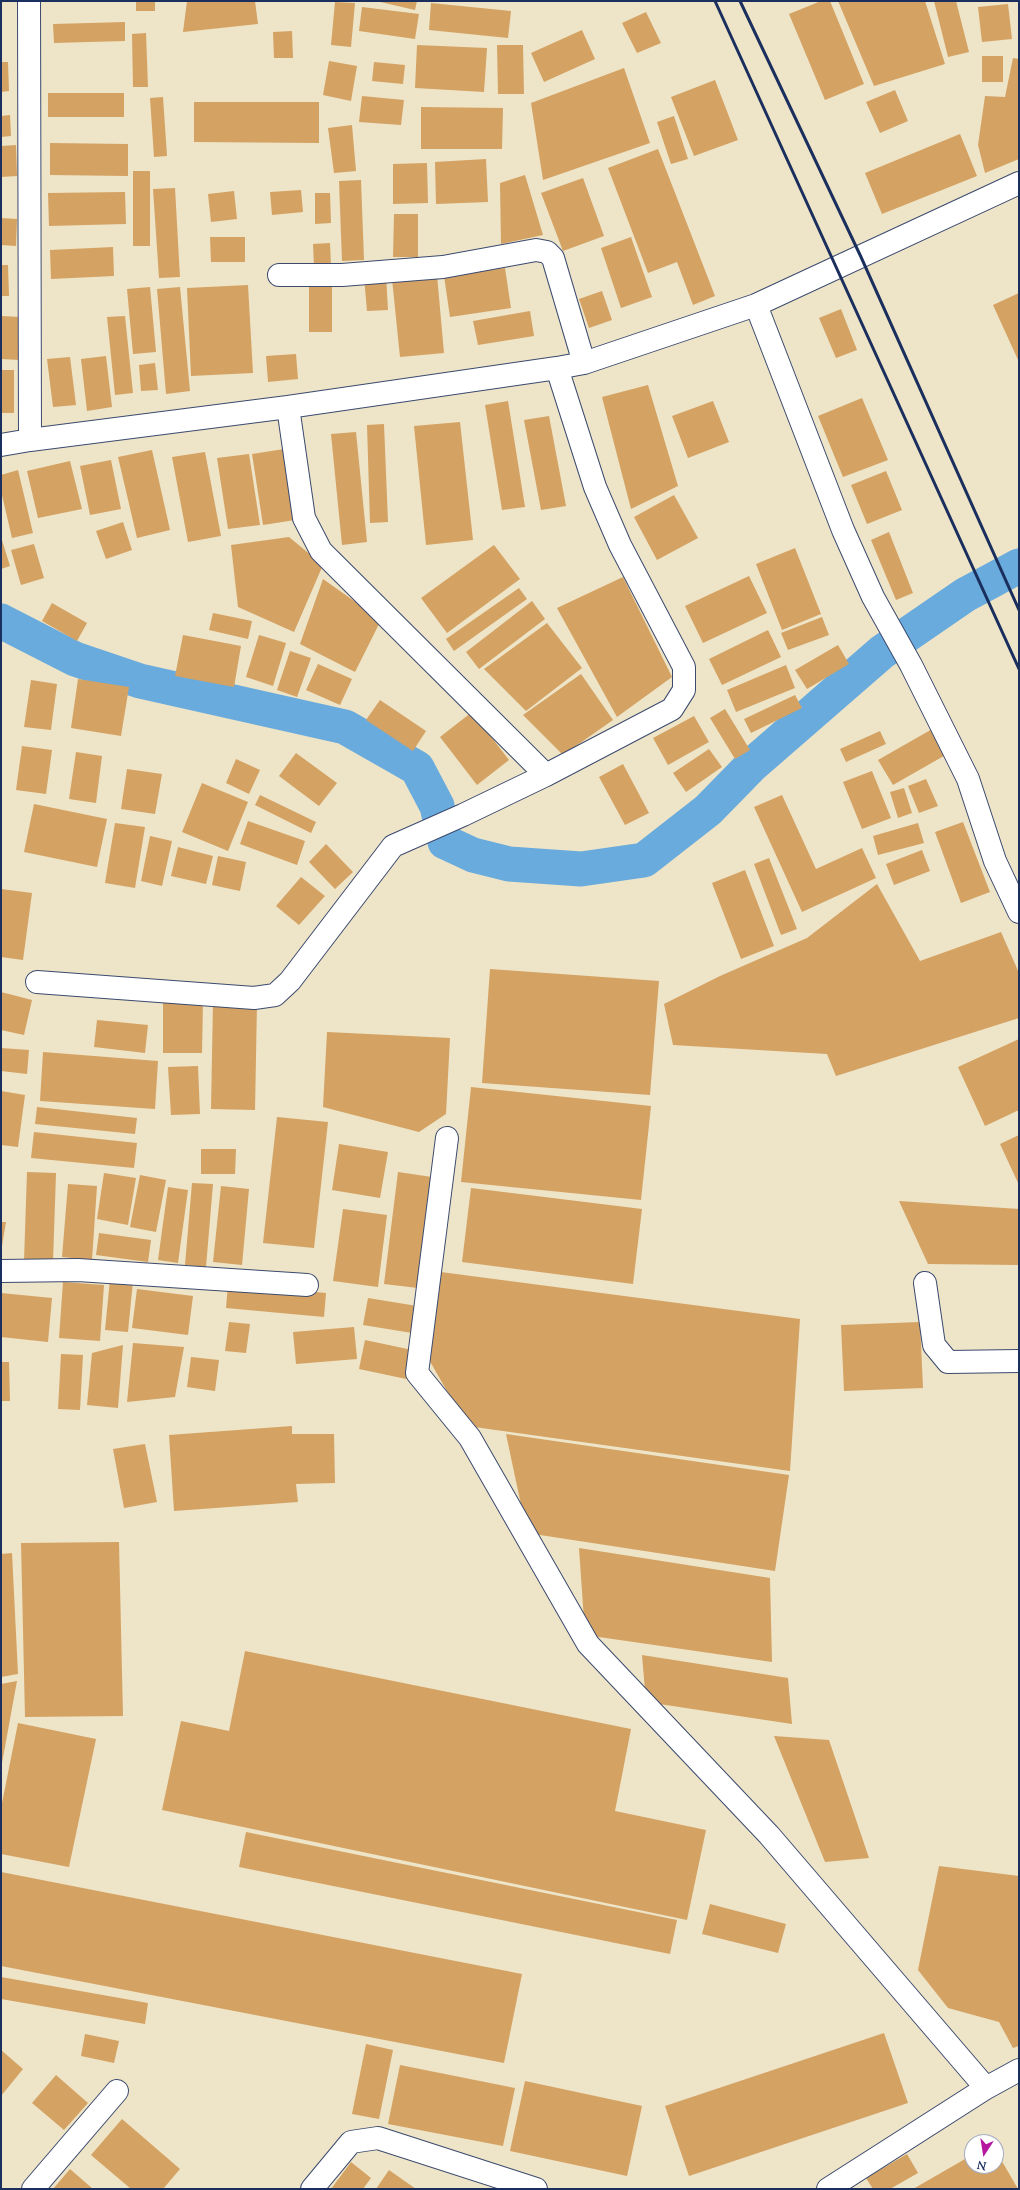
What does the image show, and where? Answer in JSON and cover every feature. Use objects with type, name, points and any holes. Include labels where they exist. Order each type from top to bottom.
[{"type":"street","points":[[29,1],[30,440]]},
{"type":"street","points":[[1,445],[288,407],[584,363],[756,305],[1019,183]]},
{"type":"street","points":[[279,275],[342,275],[435,268],[536,250],[547,252],[553,258],[584,363]]},
{"type":"street","points":[[756,305],[843,530],[873,598],[911,665],[968,780],[996,861],[1019,912]]},
{"type":"street","points":[[38,982],[254,998],[275,995],[290,981],[393,846],[463,815],[546,775],[672,709],[684,690],[684,667],[620,545],[595,487],[557,368]]},
{"type":"street","points":[[288,407],[304,518],[321,551],[546,775]]},
{"type":"street","points":[[447,1138],[417,1374],[470,1438],[588,1644],[769,1835],[986,2088]]},
{"type":"street","points":[[1,1271],[78,1270],[307,1285]]},
{"type":"street","points":[[926,1284],[934,1345],[948,1362],[1019,1361]]},
{"type":"street","points":[[828,2189],[986,2088],[1019,2070]]},
{"type":"street","points":[[33,2189],[117,2091]]},
{"type":"street","points":[[312,2189],[350,2142],[378,2138],[536,2189]]},
{"type":"building","points":[[136,1],[155,1],[155,11],[136,11]]},
{"type":"building","points":[[187,1],[255,1],[258,24],[183,32]]},
{"type":"building","points":[[376,1],[417,1],[415,10]]},
{"type":"building","points":[[821,1],[830,1],[864,84],[825,100],[789,14]]},
{"type":"building","points":[[838,1],[925,1],[945,64],[874,86]]},
{"type":"building","points":[[934,1],[956,1],[969,52],[948,57]]},
{"type":"building","points":[[335,2],[355,3],[351,47],[331,45]]},
{"type":"building","points":[[431,3],[511,11],[508,38],[429,30]]},
{"type":"building","points":[[1008,4],[1012,39],[982,42],[978,7]]},
{"type":"building","points":[[362,7],[419,14],[415,39],[359,31]]},
{"type":"building","points":[[646,12],[661,43],[637,53],[622,23]]},
{"type":"building","points":[[125,22],[125,41],[54,43],[53,24]]},
{"type":"building","points":[[582,30],[595,59],[544,82],[531,53]]},
{"type":"building","points":[[292,31],[293,58],[274,58],[273,32]]},
{"type":"building","points":[[146,33],[148,87],[133,87],[132,34]]},
{"type":"building","points":[[417,45],[487,48],[484,92],[415,88]]},
{"type":"building","points":[[497,45],[523,45],[524,94],[498,94]]},
{"type":"building","points":[[982,56],[1003,56],[1003,82],[982,82]]},
{"type":"building","points":[[1013,58],[1019,59],[1019,159],[985,173],[978,145],[985,96],[1005,97]]},
{"type":"building","points":[[329,61],[357,66],[351,101],[323,95]]},
{"type":"building","points":[[1,62],[8,62],[9,91],[1,92]]},
{"type":"building","points":[[374,62],[405,65],[403,84],[372,81]]},
{"type":"building","points":[[624,68],[650,143],[543,180],[531,103]]},
{"type":"building","points":[[715,80],[738,140],[694,156],[671,97]]},
{"type":"building","points":[[895,90],[908,121],[880,133],[866,102]]},
{"type":"building","points":[[48,93],[124,93],[124,117],[48,117]]},
{"type":"building","points":[[362,96],[404,100],[401,125],[359,122]]},
{"type":"building","points":[[163,97],[167,156],[154,157],[150,98]]},
{"type":"building","points":[[194,102],[319,102],[319,143],[194,142]]},
{"type":"building","points":[[421,107],[503,108],[502,149],[421,149]]},
{"type":"building","points":[[10,115],[11,136],[1,137],[1,116]]},
{"type":"building","points":[[674,116],[688,159],[671,164],[657,122]]},
{"type":"building","points":[[352,125],[356,171],[334,173],[328,128]]},
{"type":"building","points":[[960,134],[977,176],[882,214],[865,173]]},
{"type":"building","points":[[50,143],[128,144],[128,176],[50,175]]},
{"type":"building","points":[[16,145],[17,176],[1,177],[1,146]]},
{"type":"building","points":[[658,149],[715,296],[693,305],[677,262],[648,273],[608,168]]},
{"type":"building","points":[[486,159],[488,202],[436,204],[435,162]]},
{"type":"building","points":[[427,163],[428,203],[393,204],[393,164]]},
{"type":"building","points":[[133,171],[150,171],[150,246],[133,246]]},
{"type":"building","points":[[525,175],[543,235],[501,244],[500,183]]},
{"type":"building","points":[[583,178],[604,236],[563,251],[541,193]]},
{"type":"building","points":[[361,180],[364,260],[342,261],[339,181]]},
{"type":"building","points":[[175,188],[180,277],[159,278],[153,189]]},
{"type":"building","points":[[301,190],[303,212],[272,215],[270,192]]},
{"type":"building","points":[[234,191],[237,219],[211,222],[208,194]]},
{"type":"building","points":[[125,192],[126,224],[49,226],[48,193]]},
{"type":"building","points":[[315,193],[330,193],[331,223],[315,224]]},
{"type":"building","points":[[394,214],[418,214],[418,257],[393,257]]},
{"type":"building","points":[[1,218],[17,219],[16,246],[1,245]]},
{"type":"building","points":[[210,237],[245,237],[245,262],[211,262]]},
{"type":"building","points":[[631,237],[652,297],[621,308],[601,248]]},
{"type":"building","points":[[330,243],[331,266],[314,267],[313,244]]},
{"type":"building","points":[[113,247],[114,276],[51,279],[50,250]]},
{"type":"building","points":[[1,265],[8,265],[9,296],[1,296]]},
{"type":"building","points":[[505,268],[511,308],[450,317],[444,276]]},
{"type":"building","points":[[386,275],[388,310],[367,311],[364,277]]},
{"type":"building","points":[[437,275],[444,353],[400,357],[392,279]]},
{"type":"building","points":[[309,281],[332,281],[332,332],[309,332]]},
{"type":"building","points":[[248,285],[253,373],[191,376],[187,288]]},
{"type":"building","points":[[150,287],[156,352],[133,354],[127,289]]},
{"type":"building","points":[[180,287],[190,391],[166,394],[157,289]]},
{"type":"building","points":[[602,291],[612,320],[589,328],[579,299]]},
{"type":"building","points":[[1019,293],[1019,362],[993,305]]},
{"type":"building","points":[[841,309],[857,350],[836,358],[819,318]]},
{"type":"building","points":[[530,311],[534,336],[478,345],[473,321]]},
{"type":"building","points":[[1,316],[21,317],[20,360],[1,359]]},
{"type":"building","points":[[125,316],[133,393],[115,395],[107,317]]},
{"type":"building","points":[[296,354],[298,379],[268,382],[266,356]]},
{"type":"building","points":[[106,356],[112,407],[87,411],[81,359]]},
{"type":"building","points":[[70,357],[76,405],[53,407],[47,359]]},
{"type":"building","points":[[155,363],[158,390],[141,391],[139,365]]},
{"type":"building","points":[[1,370],[14,370],[14,413],[1,413]]},
{"type":"building","points":[[648,385],[678,486],[631,509],[602,397]]},
{"type":"building","points":[[862,398],[888,460],[843,477],[818,416]]},
{"type":"building","points":[[508,401],[525,507],[502,510],[485,405]]},
{"type":"building","points":[[713,401],[729,442],[688,458],[672,416]]},
{"type":"building","points":[[549,416],[566,506],[541,510],[524,420]]},
{"type":"building","points":[[460,422],[473,540],[426,545],[414,426]]},
{"type":"building","points":[[384,424],[388,522],[370,523],[367,425]]},
{"type":"building","points":[[356,432],[367,542],[342,545],[331,434]]},
{"type":"building","points":[[284,449],[295,520],[263,525],[252,454]]},
{"type":"building","points":[[152,450],[170,530],[137,538],[118,457]]},
{"type":"building","points":[[205,452],[221,536],[188,542],[172,457]]},
{"type":"building","points":[[249,454],[260,525],[228,529],[217,458]]},
{"type":"building","points":[[111,460],[121,509],[90,515],[80,466]]},
{"type":"building","points":[[70,461],[82,509],[38,518],[27,471]]},
{"type":"building","points":[[18,470],[33,533],[12,538],[1,491],[1,475]]},
{"type":"building","points":[[886,471],[902,510],[867,524],[851,485]]},
{"type":"building","points":[[674,495],[698,538],[657,560],[634,517]]},
{"type":"building","points":[[123,522],[132,550],[106,559],[96,531]]},
{"type":"building","points":[[889,532],[913,593],[896,600],[871,540]]},
{"type":"building","points":[[1,537],[10,566],[1,569]]},
{"type":"building","points":[[289,537],[323,565],[294,632],[238,607],[231,545]]},
{"type":"building","points":[[34,544],[44,578],[21,585],[11,550]]},
{"type":"building","points":[[494,545],[520,579],[447,633],[421,598]]},
{"type":"building","points":[[795,548],[821,614],[782,630],[756,564]]},
{"type":"building","points":[[749,576],[767,613],[703,643],[685,606]]},
{"type":"building","points":[[623,577],[672,677],[617,717],[557,608]]},
{"type":"building","points":[[323,579],[381,620],[355,672],[300,644]]},
{"type":"building","points":[[519,588],[527,599],[454,651],[446,639]]},
{"type":"building","points":[[532,601],[545,619],[479,669],[466,652]]},
{"type":"building","points":[[52,603],[87,623],[77,641],[42,621]]},
{"type":"building","points":[[213,613],[252,621],[248,639],[209,630]]},
{"type":"building","points":[[822,617],[829,635],[788,650],[781,633]]},
{"type":"building","points":[[547,623],[582,668],[526,711],[484,669]]},
{"type":"building","points":[[768,630],[781,657],[722,685],[709,659]]},
{"type":"building","points":[[183,635],[241,646],[234,687],[175,676]]},
{"type":"building","points":[[259,635],[286,643],[273,686],[246,677]]},
{"type":"building","points":[[838,645],[849,664],[807,689],[795,670]]},
{"type":"building","points":[[290,651],[311,658],[297,697],[277,690]]},
{"type":"building","points":[[318,664],[352,679],[340,705],[306,690]]},
{"type":"building","points":[[786,665],[795,688],[736,712],[727,690]]},
{"type":"building","points":[[581,674],[613,720],[563,755],[523,715]]},
{"type":"building","points":[[78,679],[129,687],[121,736],[71,728]]},
{"type":"building","points":[[31,680],[57,684],[51,730],[24,727]]},
{"type":"building","points":[[795,695],[802,708],[751,733],[744,719]]},
{"type":"building","points":[[380,700],[426,731],[413,751],[366,720]]},
{"type":"building","points":[[725,709],[750,750],[735,759],[710,718]]},
{"type":"building","points":[[472,712],[509,760],[477,785],[440,737]]},
{"type":"building","points":[[694,716],[709,742],[668,765],[653,738]]},
{"type":"building","points":[[934,728],[949,753],[893,785],[878,760]]},
{"type":"building","points":[[880,731],[886,744],[846,762],[840,749]]},
{"type":"building","points":[[22,746],[52,750],[46,794],[16,790]]},
{"type":"building","points":[[709,749],[722,767],[686,792],[673,773]]},
{"type":"building","points":[[76,752],[102,756],[96,803],[69,799]]},
{"type":"building","points":[[296,753],[337,783],[319,806],[279,776]]},
{"type":"building","points":[[236,759],[260,770],[249,794],[226,783]]},
{"type":"building","points":[[623,764],[649,813],[625,825],[599,777]]},
{"type":"building","points":[[127,769],[162,774],[155,814],[121,809]]},
{"type":"building","points":[[872,771],[891,818],[862,829],[843,782]]},
{"type":"building","points":[[926,779],[938,806],[919,813],[908,786]]},
{"type":"building","points":[[202,783],[248,802],[228,851],[182,832]]},
{"type":"building","points":[[904,788],[912,813],[898,818],[890,792]]},
{"type":"building","points":[[260,795],[316,822],[311,833],[255,805]]},
{"type":"building","points":[[782,795],[816,869],[862,848],[876,878],[802,912],[754,807]]},
{"type":"building","points":[[34,804],[107,819],[97,867],[24,852]]},
{"type":"building","points":[[248,821],[305,841],[297,865],[240,844]]},
{"type":"building","points":[[963,822],[990,892],[961,903],[935,832]]},
{"type":"building","points":[[115,823],[145,827],[135,888],[105,883]]},
{"type":"building","points":[[918,823],[924,843],[878,855],[873,836]]},
{"type":"building","points":[[150,836],[172,841],[162,886],[141,881]]},
{"type":"building","points":[[326,844],[353,872],[335,889],[309,862]]},
{"type":"building","points":[[178,847],[213,856],[206,884],[171,876]]},
{"type":"building","points":[[922,850],[930,871],[894,885],[886,864]]},
{"type":"building","points":[[218,856],[246,862],[240,891],[212,885]]},
{"type":"building","points":[[769,858],[797,929],[781,935],[754,864]]},
{"type":"building","points":[[745,870],[774,946],[741,959],[712,883]]},
{"type":"building","points":[[301,877],[325,896],[299,925],[276,906]]},
{"type":"building","points":[[877,884],[920,961],[1001,932],[1019,973],[1019,1018],[836,1076],[827,1054],[673,1045],[664,1004],[720,976],[807,938]]},
{"type":"building","points":[[1,889],[32,893],[23,960],[1,957]]},
{"type":"building","points":[[490,969],[659,981],[650,1095],[482,1083]]},
{"type":"building","points":[[1,992],[32,1000],[24,1035],[1,1030]]},
{"type":"building","points":[[163,999],[203,999],[202,1053],[163,1053]]},
{"type":"building","points":[[213,1002],[257,1003],[255,1110],[211,1109]]},
{"type":"building","points":[[97,1020],[148,1025],[145,1053],[94,1047]]},
{"type":"building","points":[[327,1032],[450,1038],[446,1114],[419,1132],[323,1107]]},
{"type":"building","points":[[1019,1039],[1019,1110],[985,1126],[958,1067]]},
{"type":"building","points":[[1,1048],[29,1050],[27,1074],[1,1071]]},
{"type":"building","points":[[43,1052],[158,1061],[155,1109],[40,1101]]},
{"type":"building","points":[[198,1066],[200,1114],[171,1115],[168,1067]]},
{"type":"building","points":[[471,1087],[651,1106],[641,1200],[461,1182]]},
{"type":"building","points":[[1,1091],[25,1095],[18,1147],[1,1145]]},
{"type":"building","points":[[37,1107],[137,1118],[135,1134],[35,1124]]},
{"type":"building","points":[[277,1117],[328,1122],[314,1248],[263,1243]]},
{"type":"building","points":[[34,1132],[137,1143],[134,1168],[31,1158]]},
{"type":"building","points":[[1019,1135],[1019,1185],[1000,1144]]},
{"type":"building","points":[[339,1144],[388,1152],[380,1198],[332,1190]]},
{"type":"building","points":[[201,1149],[236,1149],[235,1174],[201,1174]]},
{"type":"building","points":[[27,1172],[56,1173],[53,1262],[24,1261]]},
{"type":"building","points":[[398,1172],[432,1177],[418,1288],[384,1284]]},
{"type":"building","points":[[104,1173],[136,1178],[128,1225],[97,1219]]},
{"type":"building","points":[[140,1175],[166,1180],[156,1232],[130,1227]]},
{"type":"building","points":[[192,1183],[213,1184],[206,1267],[185,1265]]},
{"type":"building","points":[[68,1184],[97,1186],[92,1260],[62,1257]]},
{"type":"building","points":[[221,1186],[249,1189],[242,1265],[213,1262]]},
{"type":"building","points":[[168,1187],[188,1190],[178,1263],[158,1260]]},
{"type":"building","points":[[471,1188],[642,1209],[633,1284],[462,1262]]},
{"type":"building","points":[[899,1201],[1019,1209],[1019,1265],[928,1264]]},
{"type":"building","points":[[343,1209],[387,1215],[378,1287],[333,1281]]},
{"type":"building","points":[[1,1222],[6,1222],[2,1246],[1,1246]]},
{"type":"building","points":[[99,1233],[151,1240],[148,1262],[96,1255]]},
{"type":"building","points":[[433,1271],[800,1319],[790,1471],[467,1426],[424,1351]]},
{"type":"building","points":[[110,1279],[133,1281],[128,1332],[105,1330]]},
{"type":"building","points":[[63,1282],[104,1285],[100,1341],[59,1338]]},
{"type":"building","points":[[228,1284],[326,1293],[324,1317],[226,1308]]},
{"type":"building","points":[[137,1289],[193,1296],[188,1335],[132,1328]]},
{"type":"building","points":[[1,1293],[52,1298],[48,1342],[1,1337]]},
{"type":"building","points":[[368,1298],[423,1307],[418,1334],[363,1325]]},
{"type":"building","points":[[229,1322],[250,1324],[246,1353],[225,1351]]},
{"type":"building","points":[[920,1322],[923,1388],[844,1391],[841,1325]]},
{"type":"building","points":[[354,1327],[357,1359],[296,1364],[293,1332]]},
{"type":"building","points":[[365,1340],[417,1351],[411,1380],[359,1369]]},
{"type":"building","points":[[133,1343],[184,1347],[175,1397],[127,1402]]},
{"type":"building","points":[[123,1345],[118,1408],[87,1405],[92,1353]]},
{"type":"building","points":[[61,1354],[83,1355],[80,1410],[58,1409]]},
{"type":"building","points":[[191,1357],[219,1360],[215,1391],[187,1387]]},
{"type":"building","points":[[1,1362],[9,1362],[10,1401],[1,1401]]},
{"type":"building","points":[[292,1426],[292,1434],[334,1434],[335,1483],[296,1484],[298,1502],[174,1511],[169,1435]]},
{"type":"building","points":[[506,1434],[789,1475],[775,1571],[527,1533]]},
{"type":"building","points":[[145,1444],[157,1502],[124,1508],[113,1449]]},
{"type":"building","points":[[119,1542],[123,1716],[25,1717],[21,1543]]},
{"type":"building","points":[[579,1548],[770,1578],[772,1662],[585,1635]]},
{"type":"building","points":[[12,1553],[18,1674],[1,1677],[1,1554]]},
{"type":"building","points":[[245,1651],[631,1729],[615,1811],[706,1830],[687,1920],[162,1810],[181,1721],[229,1731]]},
{"type":"building","points":[[642,1655],[788,1678],[792,1724],[646,1702]]},
{"type":"building","points":[[17,1681],[2,1763],[1,1763],[1,1684]]},
{"type":"building","points":[[18,1723],[96,1739],[69,1867],[1,1854],[1,1808]]},
{"type":"building","points":[[774,1736],[829,1740],[869,1858],[825,1862]]},
{"type":"building","points":[[246,1832],[677,1920],[670,1954],[239,1867]]},
{"type":"building","points":[[939,1866],[1019,1876],[1019,2046],[1013,2048],[999,2022],[948,2008],[918,1970]]},
{"type":"building","points":[[1,1872],[522,1974],[504,2063],[1,1966]]},
{"type":"building","points":[[710,1904],[786,1924],[778,1953],[702,1934]]},
{"type":"building","points":[[1,1977],[148,2003],[145,2024],[1,1999]]},
{"type":"building","points":[[884,2033],[908,2103],[689,2176],[665,2106]]},
{"type":"building","points":[[85,2034],[119,2041],[114,2063],[81,2056]]},
{"type":"building","points":[[366,2044],[393,2050],[379,2119],[352,2114]]},
{"type":"building","points":[[1,2050],[23,2069],[1,2096]]},
{"type":"building","points":[[400,2065],[515,2088],[503,2146],[388,2124]]},
{"type":"building","points":[[56,2075],[88,2103],[64,2130],[32,2103]]},
{"type":"building","points":[[525,2081],[642,2106],[627,2176],[510,2151]]},
{"type":"building","points":[[122,2119],[180,2169],[163,2189],[131,2189],[91,2155]]},
{"type":"building","points":[[907,2154],[918,2173],[890,2189],[873,2189],[866,2178]]},
{"type":"building","points":[[964,2160],[964,2174],[1004,2174],[1004,2165],[1018,2189],[913,2189]]},
{"type":"building","points":[[351,2162],[371,2178],[363,2189],[331,2189]]},
{"type":"building","points":[[70,2169],[93,2189],[53,2189]]},
{"type":"building","points":[[389,2170],[416,2189],[376,2189]]},
{"type":"waterway","points":[[1,621],[75,659],[140,681],[345,727],[417,768],[437,806],[445,842],[473,855],[509,864],[581,869],[644,860],[708,810],[752,765],[882,652],[965,595],[1019,566]]},
{"type":"railway","points":[[715,1],[1019,669]]},
{"type":"railway","points":[[740,1],[861,257],[1019,610]]}]
